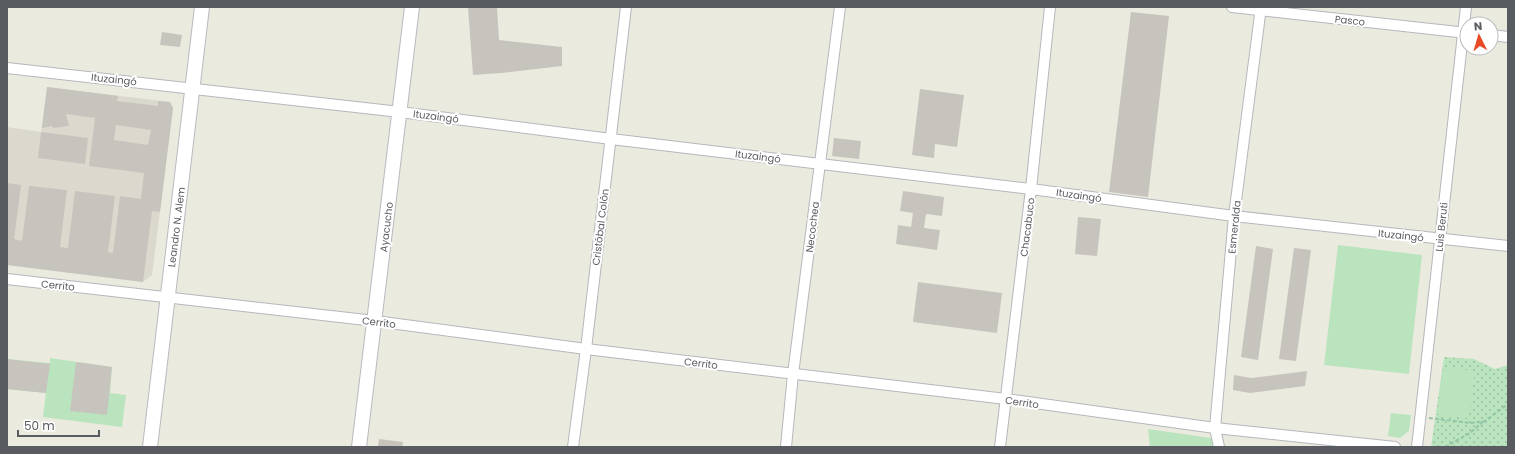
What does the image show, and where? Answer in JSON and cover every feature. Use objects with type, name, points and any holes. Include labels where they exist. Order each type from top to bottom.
[{"type":"main road","name":"Leandro N. Alem","points":[[150,447],[202,7]]},
{"type":"main road","name":"Ayacucho","points":[[359,447],[412,7]]},
{"type":"street","name":"Cristóbal Colón","points":[[572,447],[586,349],[626,7]]},
{"type":"street","name":"Necochea","points":[[786,447],[793,374],[840,7]]},
{"type":"street","name":"Chacabuco","points":[[1000,447],[1031,189],[1050,7]]},
{"type":"street","name":"Pasco","points":[[1232,7],[1459,31]]},
{"type":"street","name":"Esmeralda","points":[[1220,447],[1215,428],[1234,216],[1261,9]]},
{"type":"street","name":"Luis Beruti","points":[[1417,447],[1462,56]]},
{"type":"street","name":"Ituzaingó","points":[[7,68],[400,112],[611,139],[1031,189],[1234,216],[1440,240],[1508,246]]},
{"type":"street","name":"Cerrito","points":[[7,279],[168,297],[1006,399],[1215,428],[1394,447]]},
{"type":"path","points":[[1445,447],[1470,433],[1485,420],[1508,404]]},
{"type":"path","points":[[1420,417],[1465,423],[1485,420]]},
{"type":"shaded area","points":[[47,87],[170,102],[173,108],[152,275],[143,282],[7,265],[7,127],[41,132]]},
{"type":"green space","points":[[1338,245],[1422,255],[1409,374],[1324,365]]},
{"type":"green space","points":[[1444,357],[1474,359],[1495,369],[1508,365],[1508,447],[1431,447]]},
{"type":"green space","points":[[50,358],[112,367],[110,393],[126,395],[122,427],[43,417],[46,393],[7,389],[7,359],[50,363]]},
{"type":"green space","points":[[1443,367],[1475,371],[1469,418],[1437,414]]},
{"type":"green space","points":[[1391,413],[1411,415],[1409,431],[1400,438],[1388,436]]},
{"type":"green space","points":[[1148,429],[1211,438],[1213,447],[1150,447]]},
{"type":"building","points":[[468,7],[497,7],[499,40],[562,47],[562,66],[473,75]]},
{"type":"building","points":[[1131,12],[1169,16],[1148,197],[1109,192]]},
{"type":"building","points":[[162,32],[182,35],[180,47],[160,45]]},
{"type":"building","points":[[47,87],[118,96],[117,101],[158,106],[158,101],[170,102],[173,108],[160,212],[152,211],[143,282],[7,265],[7,183],[21,185],[14,239],[22,241],[29,186],[67,190],[60,247],[68,248],[75,191],[115,196],[108,252],[113,253],[120,196],[141,199],[144,173],[89,166],[95,118],[66,114],[69,126],[53,128],[52,126],[42,128]],"holes":[[[116,125],[151,130],[148,145],[114,140]]]},
{"type":"building","points":[[920,89],[964,95],[957,147],[935,144],[934,158],[912,155]]},
{"type":"building","points":[[41,132],[88,138],[85,164],[38,158]]},
{"type":"building","points":[[834,138],[861,141],[859,159],[832,156]]},
{"type":"building","points":[[903,191],[944,197],[942,216],[926,214],[924,228],[940,230],[937,250],[896,244],[898,225],[911,227],[913,213],[900,211]]},
{"type":"building","points":[[1078,217],[1101,219],[1097,256],[1075,254]]},
{"type":"building","points":[[1256,246],[1273,249],[1258,360],[1241,357]]},
{"type":"building","points":[[1294,248],[1311,250],[1296,361],[1279,359]]},
{"type":"building","points":[[918,282],[1002,293],[997,333],[913,322]]},
{"type":"building","points":[[7,359],[50,364],[46,393],[7,389]]},
{"type":"building","points":[[76,362],[112,367],[107,415],[70,411]]},
{"type":"building","points":[[1307,371],[1305,386],[1250,393],[1233,390],[1234,375],[1251,378]]},
{"type":"building","points":[[379,439],[403,442],[402,447],[378,447]]}]
